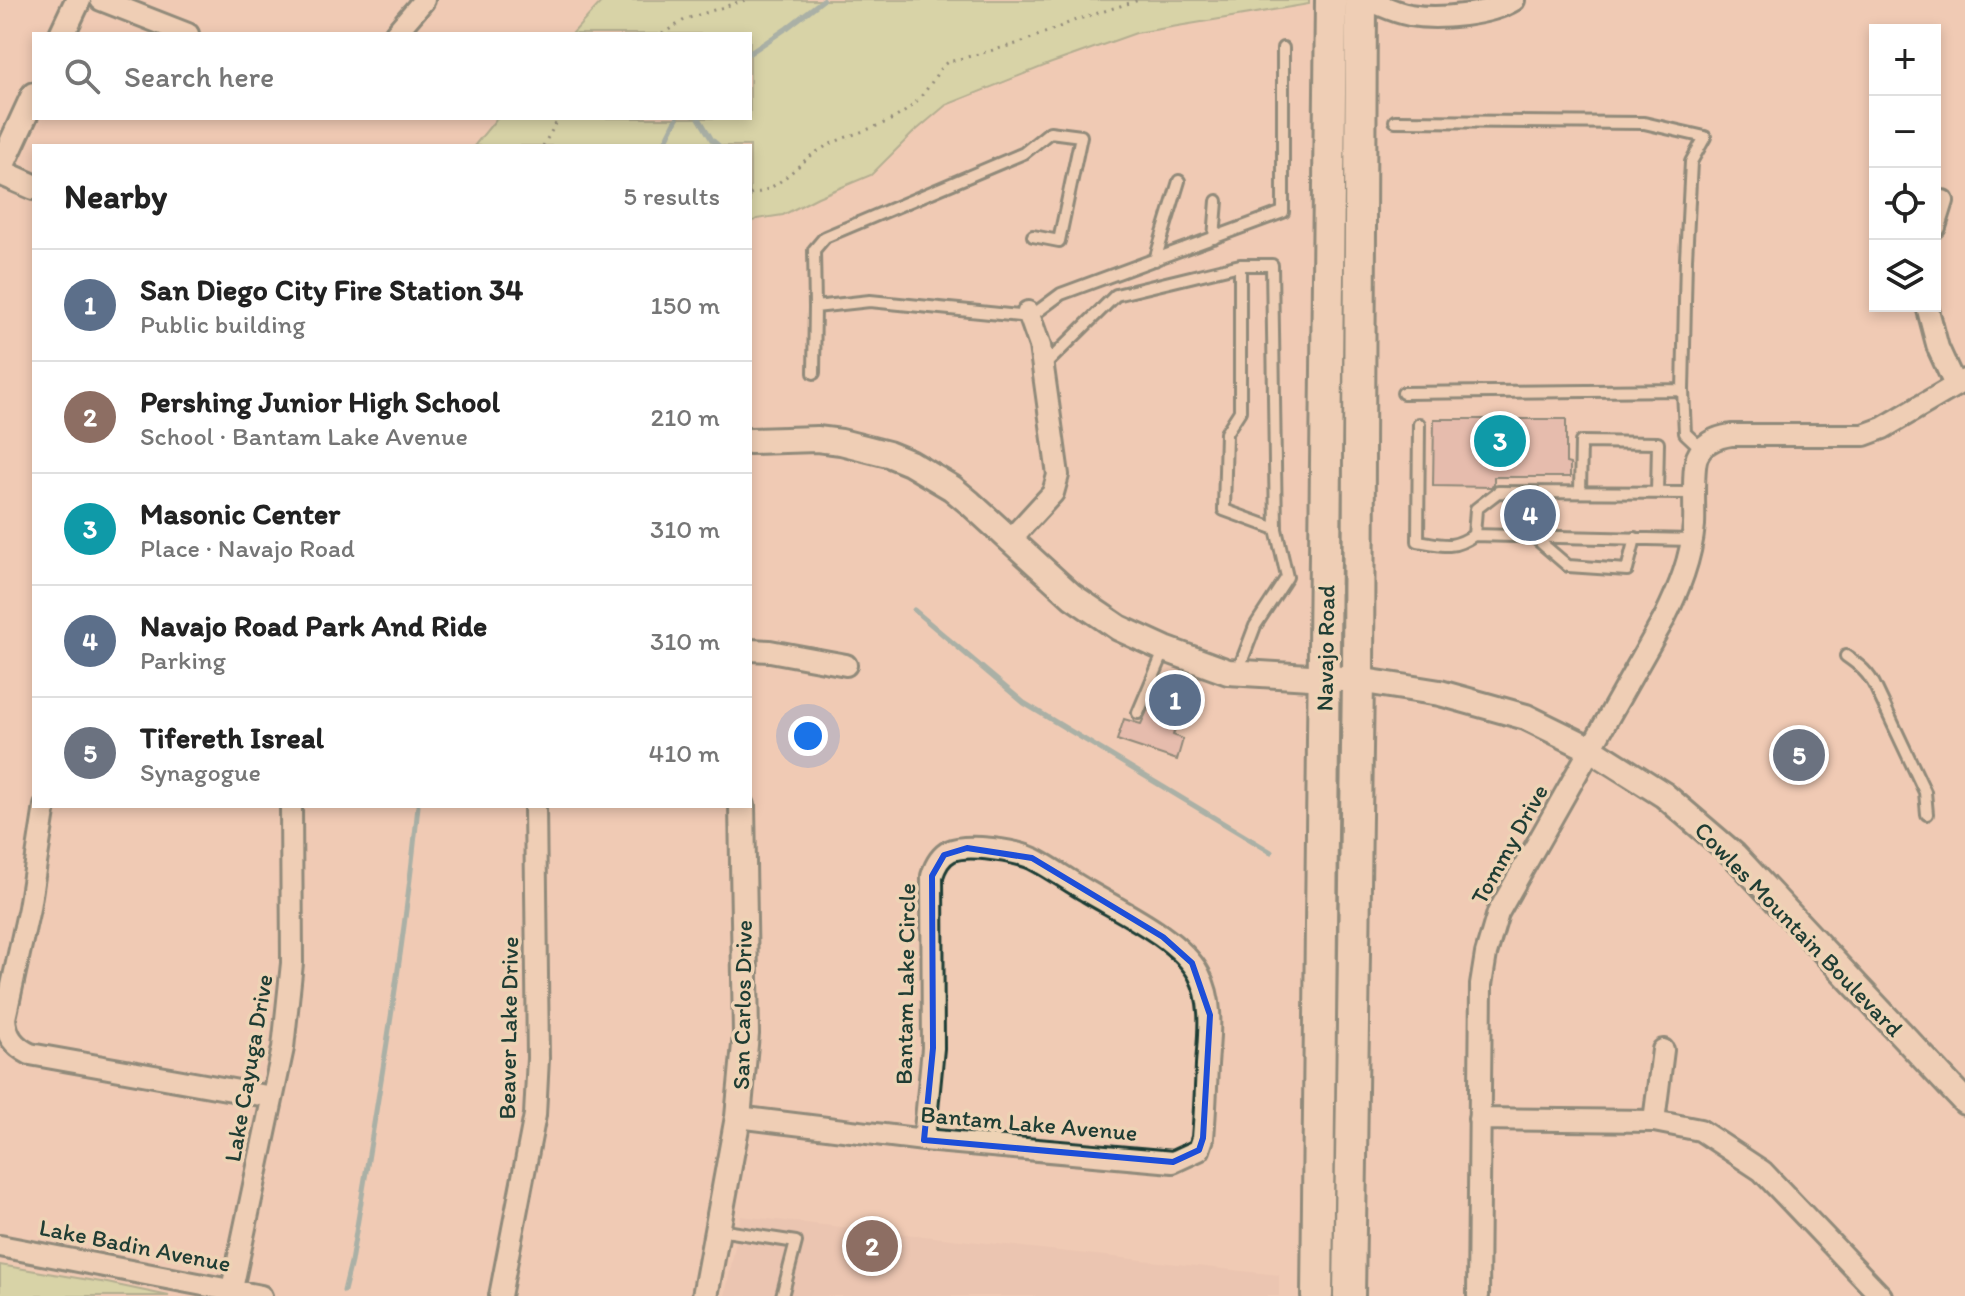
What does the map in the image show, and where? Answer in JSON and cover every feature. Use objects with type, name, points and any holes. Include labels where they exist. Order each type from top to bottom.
[{"type":"main road","name":"Navajo Road","points":[[1317,1296],[1331,0]]},
{"type":"main road","name":"Navajo Road","points":[[1349,1296],[1358,680],[1361,0]]},
{"type":"street","points":[[63,32],[78,0]]},
{"type":"street","points":[[101,0],[183,32]]},
{"type":"street","points":[[397,32],[424,0]]},
{"type":"street","points":[[1368,0],[1408,15],[1462,7],[1477,14],[1514,0]]},
{"type":"street","points":[[32,99],[0,170],[32,186]]},
{"type":"street","points":[[1941,208],[1943,201]]},
{"type":"street","points":[[1702,449],[1709,442],[1731,435],[1864,435],[1883,428],[1960,383],[1938,348],[1929,312]]},
{"type":"street","points":[[1009,541],[1053,493],[1058,475],[1040,346],[1029,314]]},
{"type":"street","name":"Cowles Mountain Boulevard","points":[[752,441],[817,439],[853,444],[910,463],[952,488],[1095,613],[1165,649],[1228,672],[1358,680],[1440,693],[1526,717],[1591,749],[1664,795],[1734,855],[1965,1102]]},
{"type":"street","name":"Tommy Drive","points":[[1478,1296],[1481,985],[1491,933],[1498,913],[1674,600],[1692,540],[1696,458],[1702,449]]},
{"type":"street","points":[[752,650],[846,665]]},
{"type":"street","points":[[45,808],[29,908],[5,1018],[6,1031],[17,1047],[30,1054],[272,1097]]},
{"type":"street","name":"Lake Cayuga Drive","points":[[232,1289],[283,1048],[292,963],[291,808]]},
{"type":"street","name":"Beaver Lake Drive","points":[[500,1296],[535,1115],[538,1058],[535,808]]},
{"type":"street","name":"San Carlos Drive","points":[[705,1296],[738,1117],[746,1034],[742,808]]},
{"type":"street","name":"Bantam Lake Circle","points":[[924,1140],[933,1048],[932,876],[944,855],[967,848],[1032,858],[1163,937],[1192,963],[1205,988],[1210,1015],[1203,1138],[1199,1150],[1173,1162]]},
{"type":"street","points":[[1654,1121],[1663,1050]]},
{"type":"street","name":"Bantam Lake Avenue","points":[[738,1117],[924,1140],[1173,1162]]},
{"type":"street","points":[[1479,1119],[1654,1121],[1700,1130],[1762,1171],[1881,1296]]},
{"type":"street","name":"Lake Badin Avenue","points":[[0,1246],[261,1296]]},
{"type":"lane","points":[[815,307],[870,301],[1029,314],[1061,294],[1283,212],[1283,48]]},
{"type":"lane","points":[[1395,121],[1644,123],[1705,137],[1691,162],[1683,390],[1685,433],[1702,449]]},
{"type":"lane","points":[[814,373],[814,250],[825,237],[1024,153],[1050,132],[1081,136],[1059,241],[1033,236]]},
{"type":"lane","points":[[1155,260],[1179,181]]},
{"type":"lane","points":[[1214,238],[1217,201]]},
{"type":"lane","points":[[1240,265],[1240,411],[1226,433],[1224,510],[1276,529]]},
{"type":"lane","points":[[1043,367],[1116,295],[1240,265],[1272,265],[1276,529],[1287,577],[1255,626],[1237,673]]},
{"type":"lane","points":[[1403,393],[1683,390]]},
{"type":"lane","points":[[1419,424],[1418,541],[1452,545],[1461,544],[1474,535],[1692,540]]},
{"type":"lane","points":[[1580,492],[1581,442],[1658,443],[1657,493]]},
{"type":"lane","points":[[1474,535],[1476,509],[1498,492],[1695,493]]},
{"type":"lane","points":[[1533,536],[1568,566],[1627,570],[1635,538]]},
{"type":"lane","points":[[1138,713],[1165,649]]},
{"type":"lane","points":[[1846,656],[1871,677],[1925,792],[1927,814]]},
{"type":"lane","points":[[717,1229],[796,1242],[782,1296]]},
{"type":"path","points":[[665,32],[686,19],[745,0]]},
{"type":"path","points":[[752,194],[771,189],[819,150],[894,119],[912,106],[931,84],[941,66],[948,62],[1020,43],[1076,20],[1139,0]]},
{"type":"path","points":[[544,144],[558,120]]},
{"type":"highlighted area","points":[[967,848],[1032,858],[1163,937],[1192,963],[1210,1015],[1203,1138],[1199,1150],[1173,1162],[924,1140],[933,1048],[932,876],[944,855]]},
{"type":"shaded area","points":[[741,1216],[1279,1275],[1279,1296],[725,1296]]},
{"type":"green space","points":[[603,0],[1309,0],[1309,4],[1136,33],[946,105],[871,175],[783,215],[752,222],[752,144],[476,144],[495,120],[752,120],[752,32],[574,32]]},
{"type":"green space","points":[[0,1265],[107,1283],[169,1296],[0,1296]]},
{"type":"building","points":[[1434,419],[1566,419],[1566,463],[1570,464],[1570,477],[1494,477],[1491,487],[1433,486]]},
{"type":"building","points":[[1158,687],[1186,696],[1173,735],[1183,739],[1177,760],[1117,740],[1124,719],[1141,724]]},
{"type":"waterway","points":[[752,52],[823,0]]},
{"type":"waterway","points":[[664,144],[676,120]]},
{"type":"waterway","points":[[700,120],[717,144]]},
{"type":"waterway","points":[[914,610],[1024,703],[1271,852]]},
{"type":"waterway","points":[[344,1291],[388,1035],[418,808]]},
{"type":"place","name":"Masonic Center","points":[[1500,441]]},
{"type":"place","name":"Navajo Road Park And Ride","points":[[1530,515]]},
{"type":"place","name":"San Diego City Fire Station 34","points":[[1175,700]]},
{"type":"place","name":"Tifereth Isreal","points":[[1799,755]]},
{"type":"place","name":"Pershing Junior High School","points":[[872,1246]]}]
